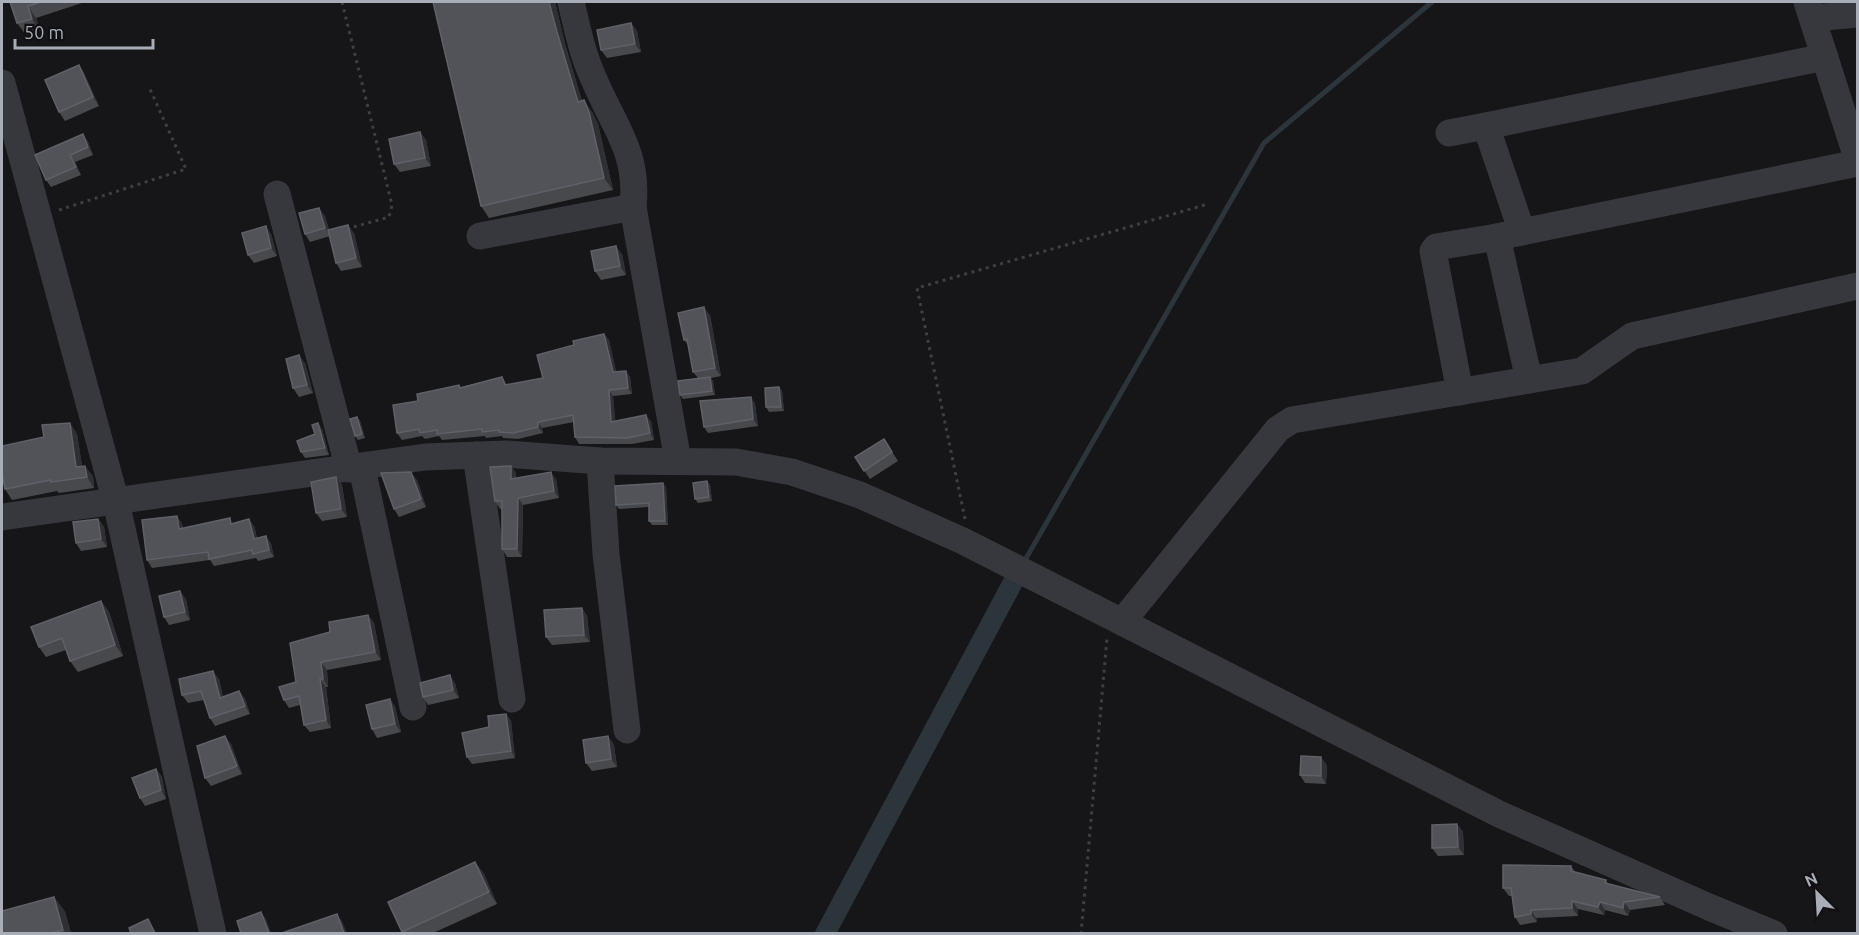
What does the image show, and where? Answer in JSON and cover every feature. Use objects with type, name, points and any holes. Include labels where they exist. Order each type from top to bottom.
[{"type":"street","points":[[571,2],[592,76],[630,155],[634,171],[633,207],[678,460]]},
{"type":"street","points":[[1460,392],[1432,251],[1443,244],[1510,234],[1857,162],[1810,10],[1857,14]]},
{"type":"street","points":[[1449,133],[1825,57]]},
{"type":"street","points":[[2,83],[116,502],[213,933]]},
{"type":"street","points":[[1486,126],[1510,234],[1529,380]]},
{"type":"street","points":[[277,194],[355,468],[412,707]]},
{"type":"street","points":[[480,236],[633,207]]},
{"type":"street","points":[[1115,618],[1278,429],[1292,420],[1582,371],[1632,336],[1857,286]]},
{"type":"street","points":[[2,517],[425,457],[506,454],[600,461],[736,462],[792,472],[860,495],[963,541],[1499,814],[1709,908],[1774,933]]},
{"type":"street","points":[[476,455],[512,699]]},
{"type":"street","points":[[600,461],[606,554],[627,730]]},
{"type":"street","points":[[1709,908],[1719,933]]},
{"type":"path","points":[[342,2],[392,205],[389,216],[350,228]]},
{"type":"path","points":[[37,218],[186,169],[149,87]]},
{"type":"path","points":[[963,541],[966,531],[965,508],[917,288],[1208,204]]},
{"type":"path","points":[[1081,933],[1115,618]]},
{"type":"building","points":[[10,2],[41,2],[28,6],[32,19],[17,23]]},
{"type":"building","points":[[433,2],[549,2],[578,102],[584,100],[589,112],[604,178],[481,206]]},
{"type":"building","points":[[631,23],[635,44],[601,50],[597,30]]},
{"type":"building","points":[[79,65],[93,97],[59,112],[45,80]]},
{"type":"building","points":[[420,132],[425,158],[394,164],[389,139]]},
{"type":"building","points":[[83,134],[88,147],[70,155],[76,167],[46,180],[35,155]]},
{"type":"building","points":[[319,208],[325,228],[305,234],[299,213]]},
{"type":"building","points":[[348,225],[356,258],[336,263],[328,230]]},
{"type":"building","points":[[266,226],[271,248],[248,255],[242,233]]},
{"type":"building","points":[[616,246],[620,266],[595,271],[591,251]]},
{"type":"building","points":[[704,307],[715,368],[693,372],[687,339],[684,340],[678,313]]},
{"type":"building","points":[[604,334],[613,372],[626,371],[628,388],[609,390],[611,422],[646,415],[650,433],[628,438],[575,437],[573,415],[538,422],[538,427],[513,433],[499,432],[499,430],[482,432],[482,429],[437,434],[437,430],[420,433],[419,429],[397,433],[393,405],[418,401],[417,394],[459,385],[460,388],[502,377],[505,385],[543,378],[537,355],[574,345],[573,341]]},
{"type":"building","points":[[299,355],[307,385],[293,388],[286,359]]},
{"type":"building","points":[[710,377],[712,391],[680,395],[678,381]]},
{"type":"building","points":[[779,387],[781,407],[766,407],[765,388]]},
{"type":"building","points":[[751,397],[753,419],[704,427],[700,401]]},
{"type":"building","points":[[357,417],[362,434],[355,436],[350,419]]},
{"type":"building","points":[[70,423],[76,467],[85,466],[87,477],[51,482],[51,480],[5,489],[2,473],[2,446],[44,437],[42,425]]},
{"type":"building","points":[[318,423],[325,448],[301,452],[297,441],[315,434],[312,425]]},
{"type":"building","points":[[884,439],[892,452],[864,471],[855,457]]},
{"type":"building","points":[[511,466],[511,479],[551,472],[554,491],[518,498],[517,549],[502,549],[502,501],[495,501],[490,467]]},
{"type":"building","points":[[411,472],[421,499],[394,509],[381,473]]},
{"type":"building","points":[[336,477],[341,509],[316,513],[311,482]]},
{"type":"building","points":[[707,481],[709,497],[695,499],[693,483]]},
{"type":"building","points":[[663,483],[665,521],[649,521],[649,503],[616,505],[615,486]]},
{"type":"building","points":[[177,516],[179,529],[230,518],[231,524],[249,519],[254,539],[266,536],[269,550],[253,554],[252,550],[209,559],[208,552],[147,560],[142,520]]},
{"type":"building","points":[[98,519],[101,539],[76,543],[73,522]]},
{"type":"building","points":[[180,591],[185,612],[164,617],[159,596]]},
{"type":"building","points":[[101,601],[115,645],[70,661],[62,638],[39,647],[31,627]]},
{"type":"building","points":[[582,608],[584,635],[546,637],[544,610]]},
{"type":"building","points":[[368,615],[375,652],[321,662],[323,679],[320,679],[326,720],[304,725],[299,696],[284,700],[279,687],[296,682],[290,643],[330,632],[329,622]]},
{"type":"building","points":[[213,671],[220,698],[239,691],[245,706],[210,718],[201,691],[182,695],[179,679]]},
{"type":"building","points":[[450,675],[453,690],[423,697],[420,683]]},
{"type":"building","points":[[390,699],[395,724],[372,729],[366,705]]},
{"type":"building","points":[[506,714],[511,751],[467,757],[462,733],[489,727],[488,716]]},
{"type":"building","points":[[225,736],[237,766],[205,778],[197,746]]},
{"type":"building","points":[[608,736],[611,759],[586,763],[583,740]]},
{"type":"building","points":[[1301,756],[1321,757],[1321,776],[1300,775]]},
{"type":"building","points":[[156,769],[161,790],[140,798],[132,778]]},
{"type":"building","points":[[1457,824],[1458,847],[1432,848],[1432,825]]},
{"type":"building","points":[[475,862],[489,892],[402,932],[388,902]]},
{"type":"building","points":[[1503,865],[1571,866],[1571,871],[1606,880],[1605,883],[1660,897],[1624,902],[1623,908],[1600,902],[1598,907],[1572,901],[1572,908],[1531,910],[1531,914],[1515,917],[1511,888],[1503,888]]},
{"type":"building","points":[[54,897],[63,930],[51,933],[2,933],[2,911]]},
{"type":"building","points":[[261,912],[269,933],[241,933],[237,921]]},
{"type":"building","points":[[337,914],[344,933],[282,933]]},
{"type":"building","points":[[148,919],[155,933],[131,933],[129,928]]},
{"type":"waterway","points":[[1024,562],[1264,143],[1432,2]]},
{"type":"waterway","points":[[825,934],[1020,569]]}]
